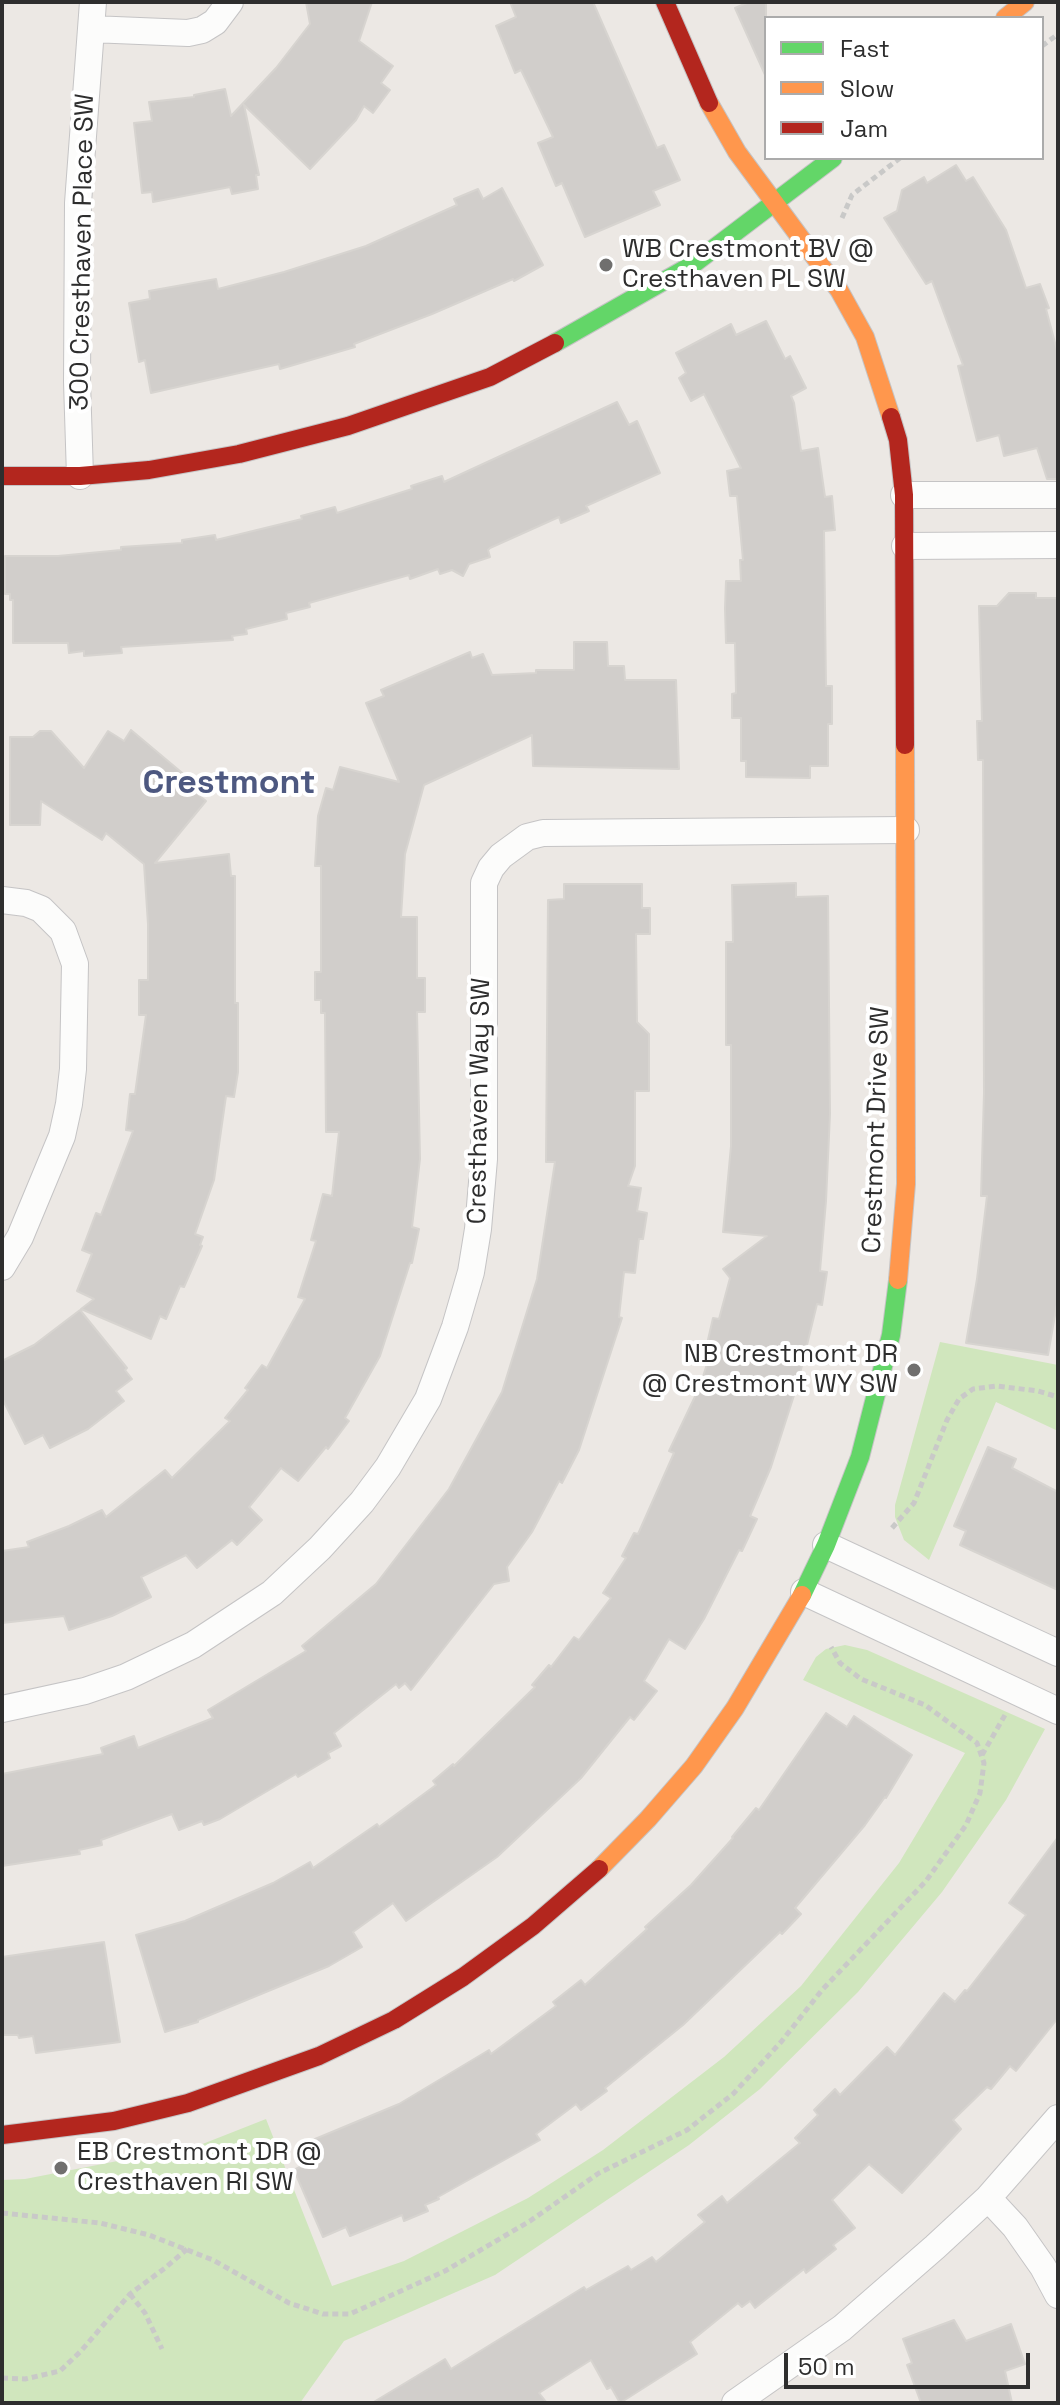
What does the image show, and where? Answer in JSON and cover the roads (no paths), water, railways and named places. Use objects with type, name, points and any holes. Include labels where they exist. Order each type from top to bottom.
[{"type":"street","name":"300 Cresthaven Place SW","points":[[80,476],[78,203],[93,2]]},
{"type":"street","points":[[91,29],[188,33],[202,30],[215,22],[230,2]]},
{"type":"street","name":"Crestmont Drive SW","points":[[2,2135],[114,2121],[188,2103],[319,2056],[394,2020],[463,1977],[581,1887],[694,1766],[735,1708],[804,1592],[860,1457],[891,1335],[902,1251],[906,1184],[905,546],[898,440],[865,337],[839,290],[737,152],[713,113],[665,2]]},
{"type":"street","points":[[1008,16],[1025,2]]},
{"type":"street","points":[[2,476],[80,476],[149,470],[239,454],[348,426],[490,377],[606,316],[692,265],[830,160]]},
{"type":"street","points":[[904,495],[1058,495]]},
{"type":"street","points":[[905,546],[1058,545]]},
{"type":"street","name":"Cresthaven Way SW","points":[[2,1709],[85,1691],[126,1677],[193,1645],[272,1593],[320,1548],[362,1502],[388,1467],[428,1399],[455,1327],[471,1272],[478,1229],[484,1159],[484,883],[501,856],[527,837],[543,833],[906,830]]},
{"type":"street","points":[[2,900],[26,903],[41,909],[63,931],[75,964],[73,1069],[65,1125],[31,1213],[2,1267]]},
{"type":"street","points":[[826,1545],[1058,1653]]},
{"type":"street","points":[[804,1592],[1058,1711]]},
{"type":"street","points":[[735,2403],[842,2328],[988,2198],[1058,2118]]},
{"type":"street","points":[[988,2198],[1015,2227],[1058,2295]]},
{"type":"place","name":"WB Crestmont BV @ Cresthaven PL SW","points":[[606,265]]},
{"type":"place","name":"NB Crestmont DR @ Crestmont WY SW","points":[[914,1370]]},
{"type":"place","name":"EB Crestmont DR @ Cresthaven RI SW","points":[[61,2168]]},
{"type":"district","name":"Crestmont","points":[[229,784]]}]
